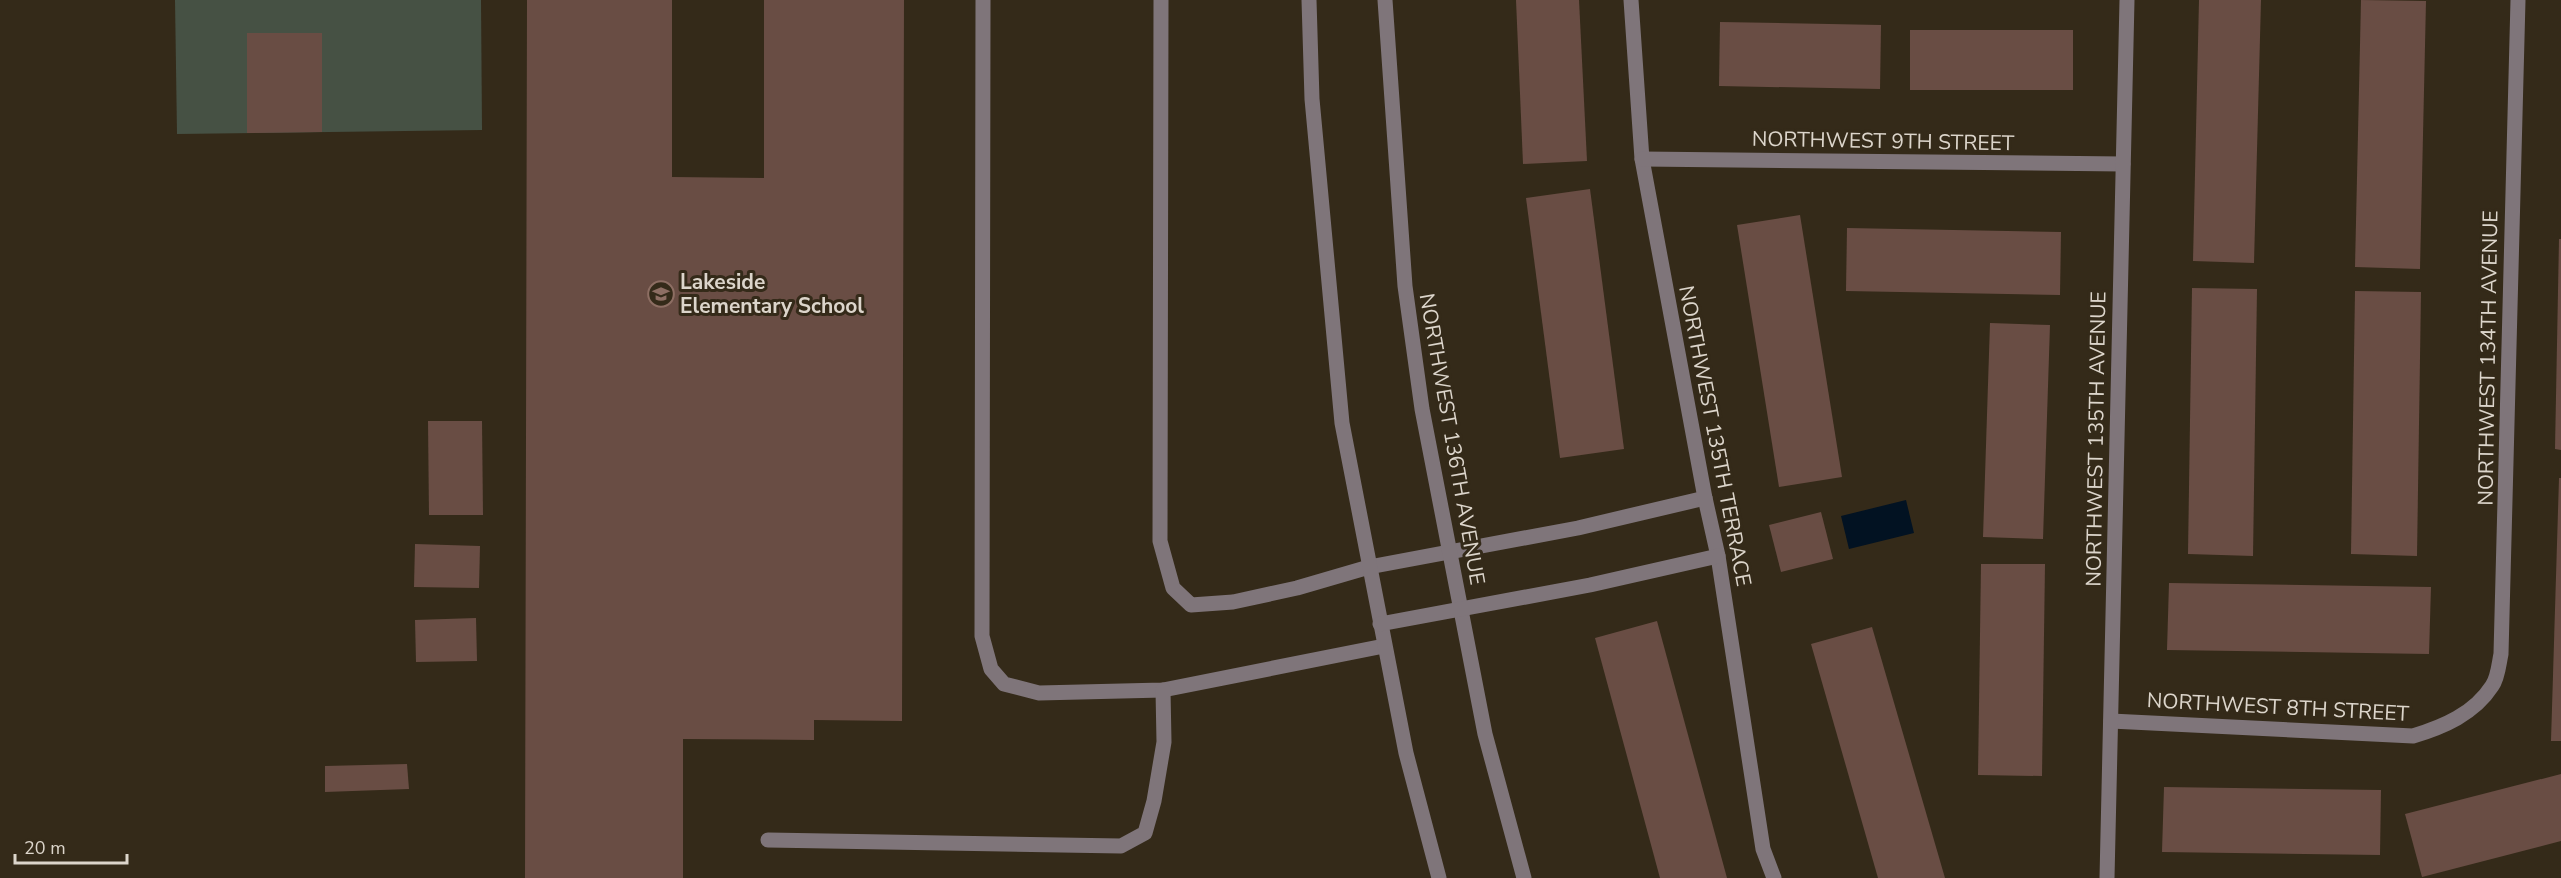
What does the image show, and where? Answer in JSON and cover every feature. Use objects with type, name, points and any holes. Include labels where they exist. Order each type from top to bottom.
[{"type":"street","points":[[983,0],[982,636],[991,669],[1004,684],[1039,693],[1163,690],[1384,646]]},
{"type":"street","points":[[1161,0],[1160,541],[1173,588],[1191,605],[1233,602],[1297,588],[1369,567],[1578,528],[1705,498]]},
{"type":"street","points":[[1309,0],[1312,99],[1342,423],[1406,753],[1439,878]]},
{"type":"street","name":"NORTHWEST 136TH AVENUE","points":[[1385,0],[1405,286],[1422,409],[1485,734],[1524,878]]},
{"type":"street","name":"NORTHWEST 135TH TERRACE","points":[[1631,0],[1642,159],[1705,498],[1718,556],[1763,849],[1774,878]]},
{"type":"street","name":"NORTHWEST 135TH AVENUE","points":[[2107,878],[2127,0]]},
{"type":"street","name":"NORTHWEST 134TH AVENUE","points":[[2472,708],[2493,685],[2501,654],[2518,0]]},
{"type":"street","name":"NORTHWEST 9TH STREET","points":[[1642,159],[2123,164]]},
{"type":"street","points":[[1380,624],[1590,585],[1718,556]]},
{"type":"street","points":[[768,840],[1120,846],[1145,832],[1154,801],[1164,742],[1163,690]]},
{"type":"street","name":"NORTHWEST 8TH STREET","points":[[2111,721],[2413,736],[2444,726],[2472,708]]},
{"type":"green space","points":[[175,0],[481,0],[482,130],[177,134]]},
{"type":"water","points":[[1906,500],[1914,533],[1849,549],[1841,516]]},
{"type":"building","points":[[527,0],[672,0],[672,177],[764,178],[764,0],[904,0],[902,721],[814,720],[814,740],[683,739],[683,878],[525,878]]},
{"type":"building","points":[[1516,0],[1579,0],[1587,161],[1523,164]]},
{"type":"building","points":[[2199,0],[2261,0],[2254,263],[2193,261]]},
{"type":"building","points":[[2361,0],[2426,1],[2420,269],[2355,267]]},
{"type":"building","points":[[1720,22],[1881,25],[1880,89],[1719,86]]},
{"type":"building","points":[[1910,30],[2073,30],[2073,90],[1910,90]]},
{"type":"building","points":[[247,33],[322,33],[322,132],[247,133]]},
{"type":"building","points":[[1590,189],[1624,449],[1560,458],[1526,198]]},
{"type":"building","points":[[1800,215],[1842,477],[1779,487],[1737,225]]},
{"type":"building","points":[[1847,228],[2061,232],[2060,295],[1846,291]]},
{"type":"building","points":[[2559,239],[2561,239],[2561,450],[2555,449]]},
{"type":"building","points":[[2192,288],[2257,289],[2253,556],[2188,554]]},
{"type":"building","points":[[2355,291],[2421,292],[2417,556],[2351,554]]},
{"type":"building","points":[[1990,323],[2050,325],[2043,539],[1983,537]]},
{"type":"building","points":[[428,421],[482,421],[483,515],[429,515]]},
{"type":"building","points":[[2559,478],[2561,478],[2561,741],[2551,741]]},
{"type":"building","points":[[1821,512],[1833,559],[1781,572],[1769,525]]},
{"type":"building","points":[[415,544],[480,546],[479,588],[414,587]]},
{"type":"building","points":[[1981,564],[2045,564],[2042,776],[1978,775]]},
{"type":"building","points":[[2169,583],[2431,587],[2429,654],[2167,650]]},
{"type":"building","points":[[476,618],[477,661],[416,662],[415,620]]},
{"type":"building","points":[[1657,621],[1727,878],[1660,878],[1595,638]]},
{"type":"building","points":[[1872,627],[1945,878],[1878,878],[1811,644]]},
{"type":"building","points":[[407,764],[409,789],[325,792],[325,766]]},
{"type":"building","points":[[2561,774],[2561,841],[2422,877],[2405,814]]},
{"type":"building","points":[[2164,787],[2381,790],[2380,855],[2162,852]]},
{"type":"place","name":"Lakeside Elementary School","points":[[661,294]]}]
